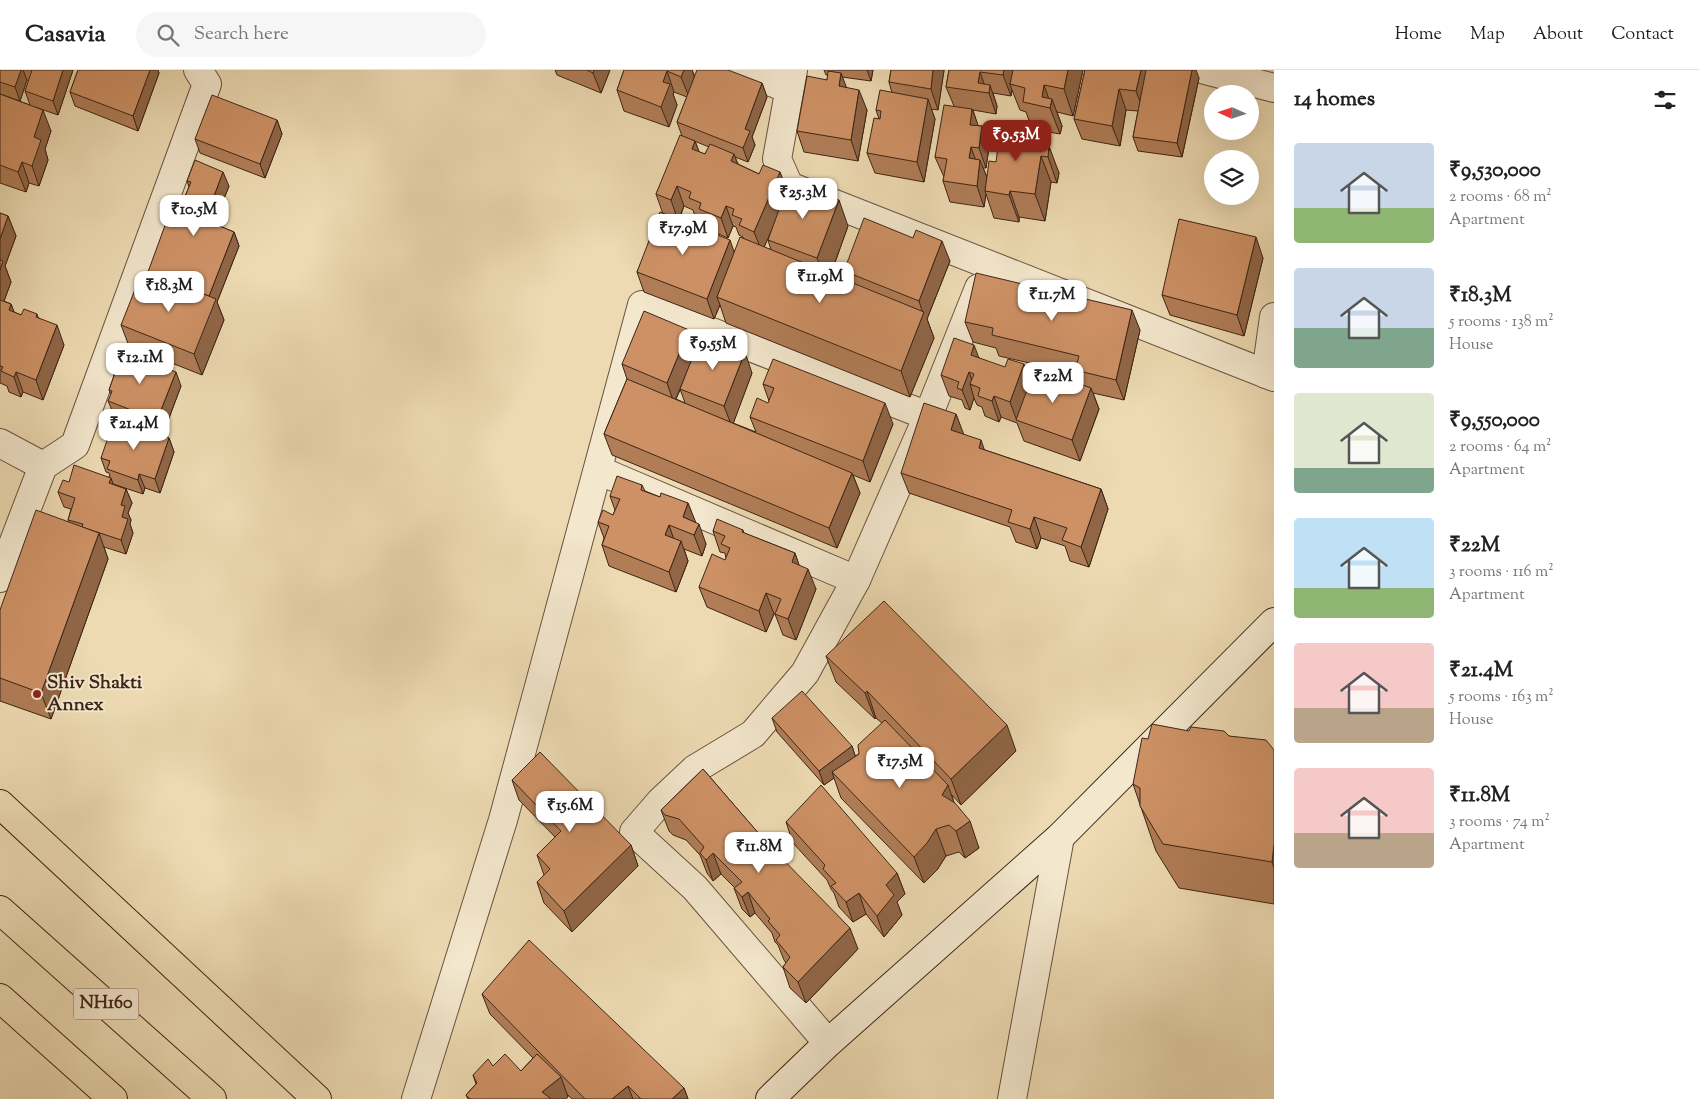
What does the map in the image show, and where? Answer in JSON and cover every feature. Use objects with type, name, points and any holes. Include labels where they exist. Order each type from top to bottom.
[{"type":"main road","points":[[0,804],[317,1099]]},
{"type":"main road","name":"NH160","points":[[0,910],[212,1099]]},
{"type":"main road","points":[[0,998],[113,1099]]},
{"type":"street","points":[[0,578],[43,466],[75,446],[207,84],[198,70]]},
{"type":"street","points":[[742,70],[791,80],[776,159],[789,186],[1270,375],[1274,317]]},
{"type":"street","points":[[1205,70],[1274,88]]},
{"type":"street","points":[[828,1043],[695,888],[634,832],[660,802],[695,769],[753,734],[805,673],[856,580],[928,416],[988,264]]},
{"type":"street","points":[[416,1099],[504,820],[642,305],[928,416]]},
{"type":"street","points":[[0,443],[43,466]]},
{"type":"street","points":[[598,470],[856,580]]},
{"type":"street","points":[[770,1099],[828,1043],[1060,837],[1274,622]]},
{"type":"street","points":[[1012,1099],[1060,837]]},
{"type":"building","points":[[0,70],[21,70],[15,87],[0,82]]},
{"type":"building","points":[[32,70],[63,70],[53,101],[25,91]]},
{"type":"building","points":[[78,70],[150,70],[133,116],[70,92]]},
{"type":"building","points":[[624,70],[684,70],[681,77],[667,71],[663,82],[670,84],[661,107],[617,90]]},
{"type":"building","points":[[697,70],[728,70],[762,83],[745,129],[750,131],[743,148],[677,122]]},
{"type":"building","points":[[891,70],[933,70],[931,89],[889,82]]},
{"type":"building","points":[[949,70],[1004,70],[1003,75],[980,72],[978,83],[990,85],[989,93],[946,87]]},
{"type":"building","points":[[1013,70],[1068,70],[1064,89],[1044,85],[1042,97],[1052,99],[1050,108],[1023,102],[1025,88],[1010,84]]},
{"type":"building","points":[[1085,70],[1141,70],[1136,91],[1119,89],[1112,126],[1074,119]]},
{"type":"building","points":[[1146,70],[1192,70],[1177,143],[1133,137]]},
{"type":"building","points":[[828,71],[841,73],[839,86],[859,90],[851,140],[797,131],[807,76],[827,80]]},
{"type":"building","points":[[880,90],[928,99],[917,162],[867,153],[874,118],[880,119],[881,111],[876,110]]},
{"type":"building","points":[[0,94],[43,110],[34,137],[41,140],[32,166],[22,162],[18,172],[0,165]]},
{"type":"building","points":[[212,95],[277,120],[260,164],[195,139]]},
{"type":"building","points":[[944,105],[972,109],[970,125],[982,126],[979,148],[971,147],[969,158],[980,160],[977,186],[943,181],[947,159],[935,157]]},
{"type":"building","points":[[1001,124],[1025,128],[1024,132],[1043,134],[1041,145],[1049,146],[1048,157],[1041,156],[1035,194],[1010,191],[1009,195],[985,191],[989,161],[996,162]]},
{"type":"building","points":[[680,135],[695,141],[692,149],[705,154],[710,144],[734,154],[731,161],[759,174],[763,165],[780,172],[754,232],[739,225],[742,219],[732,215],[734,209],[726,206],[721,218],[699,209],[701,203],[689,198],[691,192],[677,186],[671,200],[656,194]]},
{"type":"building","points":[[195,160],[223,172],[205,220],[234,232],[209,296],[148,272],[167,220],[174,223],[191,182],[187,181]]},
{"type":"building","points":[[789,182],[839,200],[817,258],[768,240]]},
{"type":"building","points":[[660,212],[730,240],[707,299],[637,272]]},
{"type":"building","points":[[0,213],[8,216],[0,239]]},
{"type":"building","points":[[864,218],[913,238],[916,230],[942,241],[919,301],[844,271]]},
{"type":"building","points":[[1179,219],[1256,237],[1237,315],[1162,295]]},
{"type":"building","points":[[740,237],[924,312],[901,371],[717,297]]},
{"type":"building","points":[[976,273],[1132,310],[1116,380],[1075,370],[1079,356],[992,335],[993,328],[965,322]]},
{"type":"building","points":[[140,277],[158,285],[161,277],[216,299],[194,354],[121,325]]},
{"type":"building","points":[[0,300],[11,304],[9,310],[21,315],[24,309],[37,314],[36,317],[57,325],[36,380],[16,372],[14,377],[1,371],[3,367],[0,366]]},
{"type":"building","points":[[644,311],[689,330],[667,383],[622,364]]},
{"type":"building","points":[[701,336],[745,352],[724,406],[680,389]]},
{"type":"building","points":[[954,338],[974,345],[971,355],[1005,367],[1008,359],[1024,364],[1010,402],[994,396],[992,401],[978,396],[980,388],[970,384],[974,374],[969,372],[962,390],[957,388],[959,382],[941,375]]},
{"type":"building","points":[[119,350],[176,372],[157,420],[108,401],[112,391],[109,390],[116,370],[112,369]]},
{"type":"building","points":[[773,359],[885,403],[863,461],[750,417],[757,398],[768,403],[774,388],[763,384]]},
{"type":"building","points":[[1035,368],[1091,388],[1072,440],[1016,420]]},
{"type":"building","points":[[627,379],[852,473],[829,528],[604,434]]},
{"type":"building","points":[[924,403],[956,414],[951,430],[981,440],[979,448],[1101,489],[1081,547],[1062,540],[1067,528],[1034,517],[1030,529],[1008,522],[1012,510],[901,473]]},
{"type":"building","points":[[124,422],[169,438],[155,479],[139,474],[138,480],[107,469],[110,461],[101,458],[113,423],[122,426]]},
{"type":"building","points":[[74,465],[111,478],[109,483],[126,489],[121,505],[125,506],[122,517],[128,519],[121,540],[82,527],[83,524],[68,520],[75,498],[58,492],[63,480],[69,482]]},
{"type":"building","points":[[617,476],[642,485],[641,490],[660,497],[661,493],[688,503],[683,517],[699,524],[694,535],[669,525],[665,535],[681,541],[669,572],[602,545],[609,526],[598,522],[603,510],[613,515],[620,499],[610,496]]},
{"type":"building","points":[[36,510],[99,533],[41,693],[0,678],[0,610]]},
{"type":"building","points":[[717,519],[743,530],[742,532],[795,553],[792,562],[808,569],[788,619],[775,614],[781,599],[766,593],[759,611],[699,587],[712,554],[725,560],[730,548],[721,544],[725,536],[713,531]]},
{"type":"building","points":[[884,601],[1007,725],[951,779],[867,691],[865,693],[826,656]]},
{"type":"building","points":[[802,691],[852,746],[819,771],[772,718]]},
{"type":"building","points":[[885,720],[948,785],[942,795],[955,803],[970,821],[956,831],[949,825],[936,829],[927,843],[914,857],[832,772],[859,754],[858,745]]},
{"type":"building","points":[[1152,724],[1189,731],[1191,727],[1224,731],[1229,736],[1266,740],[1274,750],[1274,844],[1272,862],[1163,844],[1140,806],[1140,788],[1133,784],[1142,738],[1148,739]]},
{"type":"building","points":[[540,752],[631,845],[564,911],[537,882],[550,869],[537,855],[561,831],[512,780]]},
{"type":"building","points":[[703,769],[767,843],[850,928],[798,982],[783,967],[790,957],[776,940],[780,935],[768,921],[770,919],[748,892],[742,897],[734,888],[742,882],[713,853],[706,860],[700,853],[704,847],[679,819],[665,815],[661,810]]},
{"type":"building","points":[[821,785],[897,873],[886,885],[894,895],[877,916],[859,893],[846,902],[831,886],[836,883],[823,869],[825,865],[786,822]]},
{"type":"building","points":[[529,940],[684,1088],[672,1099],[641,1099],[628,1086],[612,1099],[585,1099],[482,994]]},
{"type":"building","points":[[505,1054],[521,1071],[537,1054],[561,1077],[542,1092],[549,1099],[470,1099],[466,1095],[477,1083],[473,1075],[488,1059],[493,1066]]},
{"type":"place","name":"Shiv Shakti Annex","points":[[37,694]]}]
